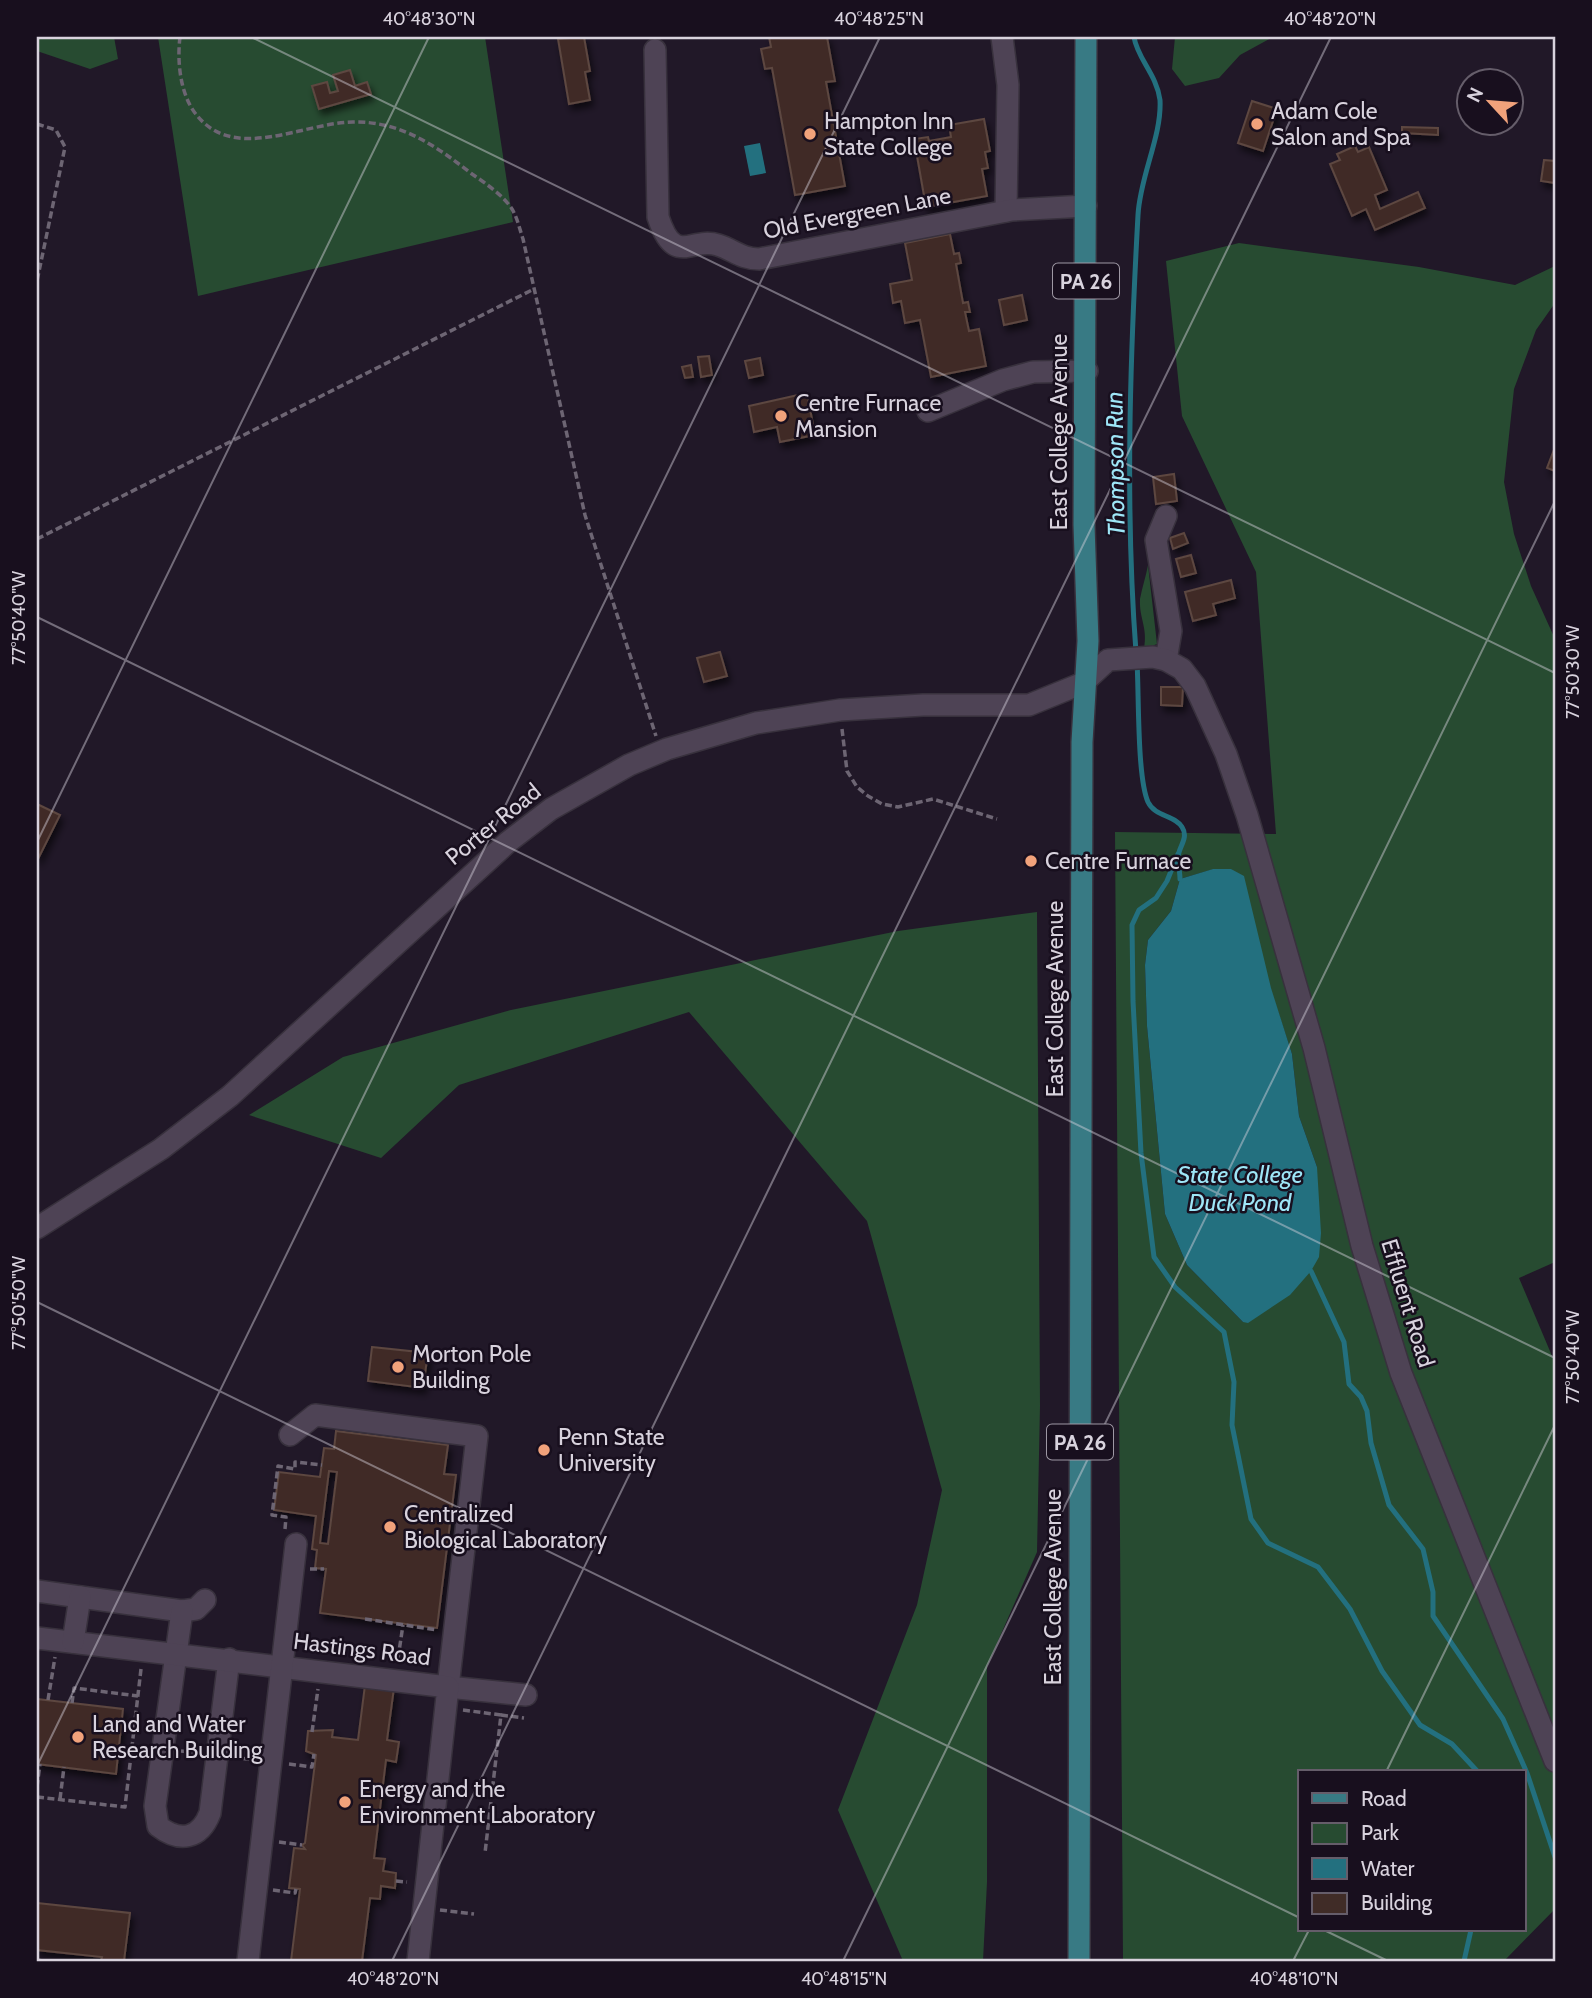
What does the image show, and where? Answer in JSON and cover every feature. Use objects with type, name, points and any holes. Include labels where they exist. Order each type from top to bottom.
[{"type":"main road","name":"East College Avenue","points":[[1079,1961],[1083,683],[1088,642],[1084,525],[1087,372],[1086,37]]},
{"type":"street","points":[[1002,37],[1008,85],[1006,211]]},
{"type":"street","name":"Old Evergreen Lane","points":[[655,50],[658,217],[663,232],[671,242],[682,247],[711,243],[744,259],[759,259],[1006,211],[1086,206]]},
{"type":"street","points":[[928,411],[1003,380],[1033,372],[1087,372]]},
{"type":"street","points":[[1157,659],[1171,631],[1156,540],[1166,516]]},
{"type":"street","name":"Porter Road","points":[[37,1227],[105,1186],[230,1097],[508,842],[580,792],[660,751],[756,723],[840,710],[923,705],[1029,705],[1083,683],[1108,660],[1157,659]]},
{"type":"street","name":"Effluent Road","points":[[1157,659],[1182,669],[1195,686],[1226,754],[1314,1048],[1362,1246],[1401,1373],[1555,1761]]},
{"type":"street","points":[[290,1434],[316,1415],[477,1436],[448,1687],[526,1695]]},
{"type":"street","points":[[248,1961],[296,1544]]},
{"type":"street","points":[[37,1591],[182,1611],[196,1609],[205,1600]]},
{"type":"street","points":[[73,1642],[79,1597]]},
{"type":"street","points":[[182,1611],[155,1819],[158,1826],[177,1837],[196,1835],[206,1825],[210,1813],[229,1659]]},
{"type":"street","name":"Hastings Road","points":[[37,1638],[448,1687],[418,1961]]},
{"type":"path","points":[[180,37],[178,53],[186,102],[205,127],[227,138],[267,137],[352,122],[381,124],[412,133],[440,149],[512,209],[523,239],[585,516],[660,751]]},
{"type":"path","points":[[37,124],[56,130],[65,147],[37,281]]},
{"type":"path","points":[[37,539],[534,289]]},
{"type":"path","points":[[840,710],[847,771],[856,787],[868,796],[898,807],[933,799],[997,819]]},
{"type":"path","points":[[296,1544],[283,1542],[286,1514],[272,1515],[278,1466],[294,1471],[295,1462],[322,1465]]},
{"type":"path","points":[[365,1619],[439,1630]]},
{"type":"path","points":[[398,1658],[403,1625]]},
{"type":"path","points":[[37,1797],[125,1807],[144,1650]]},
{"type":"path","points":[[48,1700],[54,1654]]},
{"type":"path","points":[[312,1732],[320,1671]]},
{"type":"path","points":[[72,1703],[74,1688],[138,1696]]},
{"type":"path","points":[[458,1709],[524,1718]]},
{"type":"path","points":[[485,1853],[501,1715]]},
{"type":"path","points":[[185,1752],[194,1753]]},
{"type":"path","points":[[240,1758],[249,1759]]},
{"type":"path","points":[[37,1787],[40,1764]]},
{"type":"path","points":[[60,1799],[64,1767]]},
{"type":"path","points":[[396,1881],[409,1882]]},
{"type":"path","points":[[257,1888],[295,1893],[296,1889]]},
{"type":"path","points":[[435,1910],[474,1914]]},
{"type":"path","points":[[37,1961],[43,1961]]},
{"type":"green space","points":[[37,37],[114,37],[118,59],[90,69],[37,51]]},
{"type":"green space","points":[[158,37],[485,37],[513,222],[198,296]]},
{"type":"green space","points":[[1175,37],[1273,37],[1240,55],[1219,78],[1185,86],[1172,69]]},
{"type":"green space","points":[[1239,243],[1419,267],[1515,285],[1555,266],[1555,303],[1536,330],[1514,389],[1504,482],[1514,534],[1531,586],[1555,639],[1555,1262],[1519,1278],[1555,1363],[1555,1909],[1504,1961],[1123,1961],[1115,832],[1276,834],[1256,572],[1182,416],[1166,261]],"holes":[[[1214,869],[1231,869],[1292,1054],[1299,1116],[1317,1167],[1243,1322],[1187,1265],[1165,1214],[1147,1026],[1145,965],[1148,940],[1171,911],[1180,879]]]},
{"type":"green space","points":[[1148,565],[1157,644],[1144,649],[1145,635],[1140,599]]},
{"type":"green space","points":[[1037,912],[1040,1406],[1037,1552],[987,1666],[987,1882],[983,1961],[903,1961],[838,1810],[917,1605],[942,1490],[867,1221],[689,1012],[459,1085],[381,1158],[249,1115],[343,1057],[511,1010],[898,931]]},
{"type":"water","points":[[760,143],[766,173],[750,176],[744,146]]},
{"type":"water","name":"State College Duck Pond","points":[[1213,869],[1231,869],[1244,876],[1271,988],[1292,1054],[1299,1116],[1317,1167],[1321,1233],[1319,1257],[1311,1271],[1290,1295],[1248,1323],[1243,1322],[1187,1265],[1165,1214],[1147,1026],[1145,965],[1148,940],[1171,911],[1180,879]]},
{"type":"building","points":[[584,37],[590,71],[585,72],[590,100],[569,104],[558,39]]},
{"type":"building","name":"Hampton Inn State College","points":[[769,37],[827,37],[835,81],[826,82],[845,186],[795,195],[772,68],[765,69],[761,49],[771,47]]},
{"type":"building","points":[[350,70],[355,86],[367,82],[371,94],[319,109],[312,86],[327,82],[330,93],[338,91],[333,75]]},
{"type":"building","points":[[1252,101],[1277,109],[1263,151],[1238,143]]},
{"type":"building","points":[[984,119],[990,151],[985,152],[988,168],[982,169],[987,196],[926,207],[914,139],[928,137],[929,141],[951,137],[949,125]]},
{"type":"building","points":[[1402,127],[1438,128],[1438,135],[1402,133]]},
{"type":"building","points":[[1355,146],[1358,152],[1369,147],[1387,190],[1375,195],[1380,209],[1418,192],[1425,208],[1375,230],[1366,209],[1352,216],[1330,164],[1340,160],[1337,154]]},
{"type":"building","points":[[1544,160],[1555,161],[1555,183],[1541,181]]},
{"type":"building","points":[[950,234],[954,254],[959,253],[961,263],[956,264],[963,303],[968,302],[970,312],[965,312],[969,331],[979,329],[986,366],[931,377],[920,320],[905,323],[901,301],[893,303],[890,284],[912,280],[905,243]]},
{"type":"building","points":[[1022,295],[1027,320],[1004,325],[999,300]]},
{"type":"building","points":[[709,356],[712,375],[701,377],[698,357]]},
{"type":"building","points":[[760,358],[763,375],[749,378],[745,361]]},
{"type":"building","points":[[691,365],[693,377],[685,378],[682,367]]},
{"type":"building","name":"Centre Furnace Mansion","points":[[807,393],[815,435],[780,442],[777,427],[754,432],[749,406]]},
{"type":"building","points":[[1555,447],[1555,471],[1547,468]]},
{"type":"building","points":[[1174,474],[1177,501],[1156,504],[1153,477]]},
{"type":"building","points":[[1184,533],[1188,543],[1173,549],[1170,538]]},
{"type":"building","points":[[1191,555],[1196,573],[1181,577],[1176,559]]},
{"type":"building","points":[[1231,580],[1235,598],[1213,604],[1216,615],[1193,621],[1185,592]]},
{"type":"building","points":[[720,652],[727,676],[704,682],[697,658]]},
{"type":"building","points":[[1161,687],[1183,687],[1182,706],[1161,705]]},
{"type":"building","points":[[37,804],[60,815],[38,859],[37,859]]},
{"type":"building","name":"Morton Pole Building","points":[[372,1347],[428,1353],[423,1388],[368,1381]]},
{"type":"building","name":"Centralized Biological Laboratory","points":[[336,1431],[448,1445],[444,1474],[456,1475],[437,1628],[320,1613],[326,1569],[315,1568],[317,1550],[312,1549],[316,1516],[274,1510],[279,1472],[320,1477],[324,1448],[334,1449]],"holes":[[[329,1471],[337,1472],[328,1544],[320,1543]]]},
{"type":"building","name":"Energy and the Environment Laboratory","points":[[365,1685],[394,1688],[387,1740],[399,1742],[396,1762],[386,1760],[374,1858],[385,1859],[383,1871],[396,1873],[395,1888],[381,1886],[380,1899],[370,1898],[362,1961],[291,1961],[300,1889],[289,1888],[294,1848],[305,1849],[302,1845],[305,1843],[316,1755],[306,1751],[308,1731],[333,1730],[332,1737],[358,1740]]},
{"type":"building","name":"Land and Water Research Building","points":[[37,1699],[123,1709],[116,1774],[37,1764]]},
{"type":"building","points":[[37,1903],[130,1913],[124,1961],[101,1961],[102,1957],[37,1950]]},
{"type":"waterway","name":"Thompson Run","points":[[1134,37],[1160,100],[1158,128],[1138,215],[1133,324],[1130,488],[1136,652]]},
{"type":"waterway","name":"Thompson Run","points":[[1137,662],[1144,790],[1151,807],[1175,820],[1184,831],[1178,857],[1180,879]]},
{"type":"waterway","points":[[1178,854],[1167,881],[1156,898],[1139,910],[1132,925],[1141,1153],[1154,1257],[1175,1287],[1224,1332],[1234,1382],[1232,1425],[1251,1519],[1268,1543],[1318,1567],[1350,1609],[1382,1671],[1420,1725],[1452,1744],[1476,1770]]},
{"type":"waterway","points":[[1311,1271],[1344,1342],[1349,1384],[1361,1397],[1367,1411],[1371,1443],[1389,1505],[1423,1549],[1433,1592],[1433,1616],[1503,1719],[1526,1770]]},
{"type":"waterway","points":[[1526,1771],[1555,1857]]},
{"type":"waterway","points":[[1464,1961],[1471,1932]]},
{"type":"place","name":"Adam Cole Salon and Spa","points":[[1257,124]]},
{"type":"place","name":"Hampton Inn State College","points":[[810,134]]},
{"type":"place","name":"Centre Furnace Mansion","points":[[781,416]]},
{"type":"place","name":"Centre Furnace","points":[[1031,861]]},
{"type":"place","name":"Morton Pole Building","points":[[398,1367]]},
{"type":"place","name":"Penn State University","points":[[544,1450]]},
{"type":"place","name":"Centralized Biological Laboratory","points":[[390,1527]]},
{"type":"place","name":"Land and Water Research Building","points":[[78,1737]]},
{"type":"place","name":"Energy and the Environment Laboratory","points":[[345,1802]]}]
